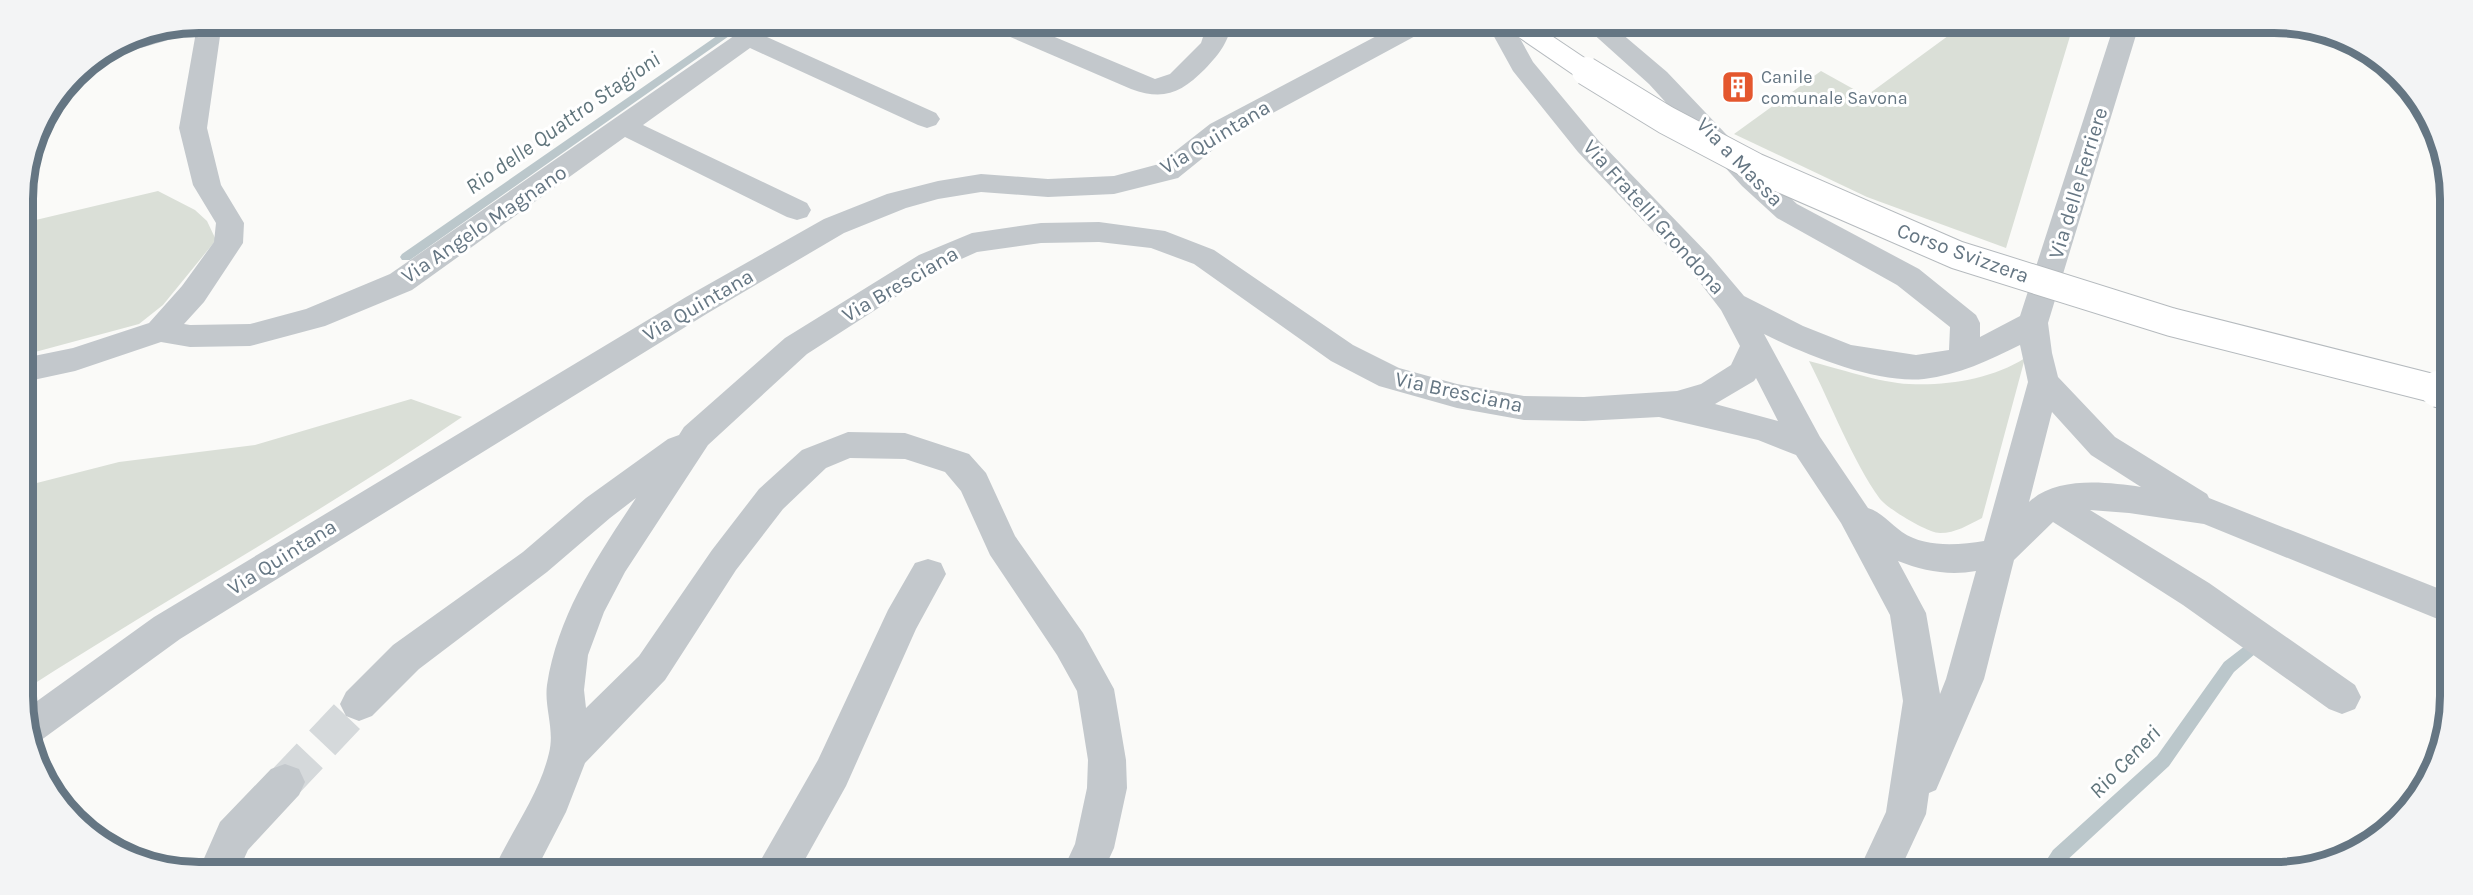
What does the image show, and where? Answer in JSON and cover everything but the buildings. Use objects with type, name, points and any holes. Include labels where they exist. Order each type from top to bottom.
[{"type":"main road","name":"Corso Svizzera","points":[[1529,33],[1666,120],[1755,167],[1957,255],[2171,322],[2440,389]]},
{"type":"street","points":[[33,368],[75,359],[160,331],[193,294],[228,243],[230,222],[207,185],[193,128],[208,33]]},
{"type":"street","name":"Via Angelo Magnano","points":[[160,331],[190,336],[250,335],[314,318],[401,282],[626,127],[756,33]]},
{"type":"street","name":"Via Angelo Magnano","points":[[766,33],[927,118]]},
{"type":"street","points":[[1022,33],[1140,83],[1156,87],[1165,87],[1179,80],[1213,46],[1217,33]]},
{"type":"street","name":"Via Quintana","points":[[35,724],[167,628],[625,348],[834,226],[897,201],[938,190],[981,183],[1048,188],[1114,185],[1168,171],[1220,130],[1402,33]]},
{"type":"street","name":"Via Fratelli Grondona","points":[[1504,33],[1522,66],[1588,146],[1701,264],[1733,304],[1808,446],[1853,513],[1908,613],[1922,701],[1906,814],[1883,862]]},
{"type":"street","name":"Via a Massa","points":[[1605,33],[1658,78],[1752,179],[1787,211],[1908,278],[1939,300],[1965,323],[1965,356]]},
{"type":"street","name":"Via delle Ferriere","points":[[2044,382],[2036,353],[2034,323],[2125,33]]},
{"type":"street","points":[[626,127],[797,210]]},
{"type":"street","name":"Via Bresciana","points":[[518,862],[552,799],[569,752],[570,726],[565,690],[570,655],[587,608],[613,562],[696,436],[796,346],[929,262],[972,243],[1041,233],[1099,232],[1155,238],[1204,257],[1342,353],[1390,378],[1458,396],[1524,408],[1584,409],[1677,403],[1711,393],[1743,374],[1756,344]]},
{"type":"street","points":[[1733,304],[1822,349],[1849,358],[1923,368],[1999,343],[2034,323]]},
{"type":"street","points":[[2044,382],[2103,446],[2207,511],[2440,605]]},
{"type":"street","points":[[1906,814],[1965,680],[2044,382]]},
{"type":"street","name":"Via Bresciana","points":[[1658,405],[1752,424],[1784,434],[1808,446]]},
{"type":"street","points":[[359,704],[406,657],[535,562],[598,508],[696,436]]},
{"type":"street","points":[[569,752],[652,668],[724,560],[771,499],[814,459],[848,445],[905,446],[957,463],[974,483],[1002,545],[1070,644],[1095,689],[1107,760],[1107,788],[1094,849],[1087,862]]},
{"type":"street","points":[[1998,552],[2051,502],[2085,496],[2129,499],[2207,511]]},
{"type":"street","points":[[2051,502],[2196,594],[2342,697]]},
{"type":"street","name":"Via Fratelli Grondona","points":[[1853,513],[1893,544],[1924,556],[1961,559],[1998,552]]},
{"type":"street","points":[[782,862],[832,773],[901,621],[928,574]]},
{"type":"street","points":[[223,862],[234,836],[285,782]]},
{"type":"shaded area","points":[[1952,33],[2071,33],[2006,248],[1867,197],[1734,134],[1821,71],[1866,96]]},
{"type":"shaded area","points":[[158,191],[195,210],[207,221],[216,240],[163,305],[139,324],[33,353],[33,221]]},
{"type":"shaded area","points":[[2025,358],[1982,518],[1946,533],[1934,532],[1908,520],[1880,499],[1851,450],[1809,361],[1886,381],[1939,384],[1984,376]]},
{"type":"shaded area","points":[[411,399],[462,417],[300,521],[33,685],[33,484],[119,462],[255,445]]},
{"type":"waterway","name":"Rio delle Quattro Stagioni","points":[[406,257],[728,33]]},
{"type":"waterway","name":"Rio Ceneri","points":[[2054,862],[2163,761],[2229,667],[2250,649]]},
{"type":"tunnel","points":[[285,782],[359,704]]},
{"type":"place","name":"Canile comunale Savona","points":[[1738,87]]}]
